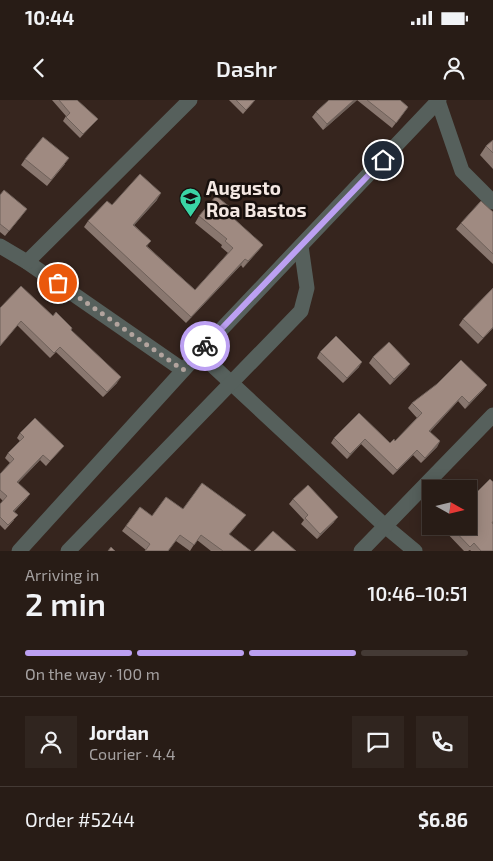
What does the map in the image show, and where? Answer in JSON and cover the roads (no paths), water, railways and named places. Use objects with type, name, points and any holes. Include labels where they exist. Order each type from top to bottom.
[{"type":"street","points":[[27,262],[190,100]]},
{"type":"street","points":[[19,551],[199,352],[438,101],[462,171],[493,202]]},
{"type":"street","points":[[0,246],[27,262],[183,370]]},
{"type":"street","points":[[68,551],[301,311],[307,288],[301,246]]},
{"type":"street","points":[[199,352],[415,551]]},
{"type":"street","points":[[361,551],[493,415]]},
{"type":"place","name":"Augusto Roa Bastos","points":[[190,218]]}]
